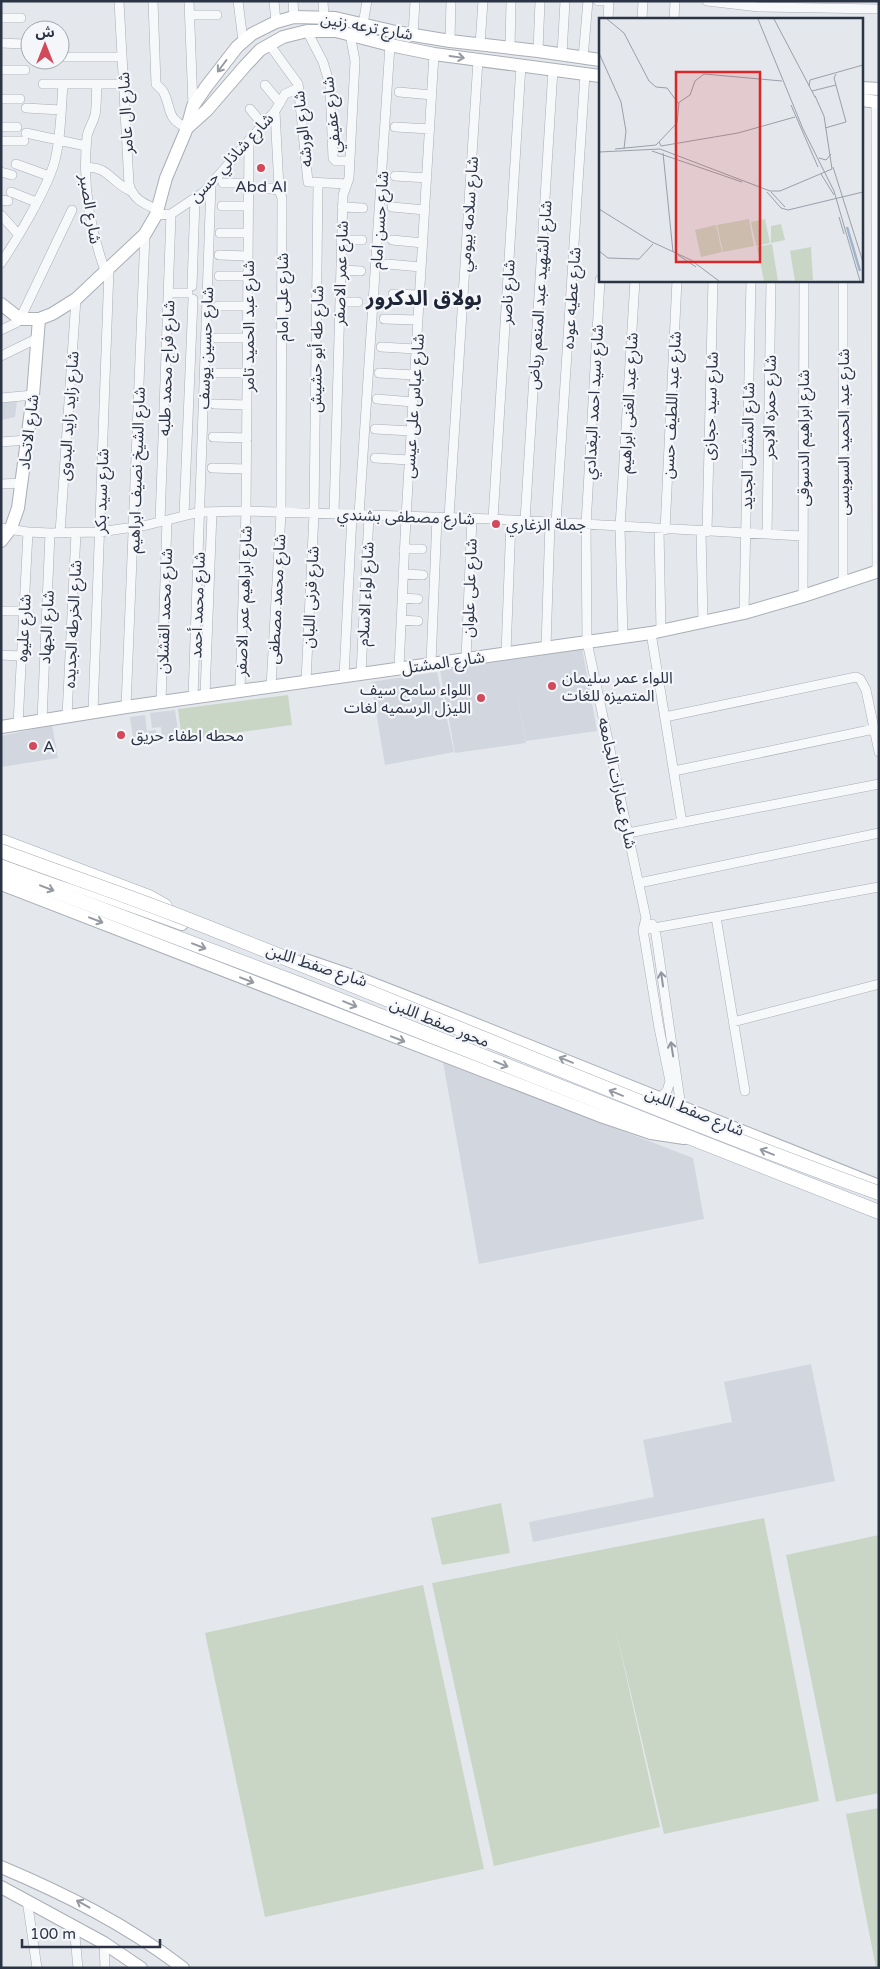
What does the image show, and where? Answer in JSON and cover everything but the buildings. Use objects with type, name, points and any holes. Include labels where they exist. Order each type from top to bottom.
[{"type":"main road","points":[[1,841],[149,897],[178,916]]},
{"type":"main road","name":"محور صفط اللبن","points":[[1,851],[178,916],[614,1092],[784,1159],[879,1193]]},
{"type":"main road","name":"محور صفط اللبن","points":[[1,870],[311,989],[879,1212]]},
{"type":"street","name":"شارع ال عامر","points":[[120,1],[123,84],[131,191]]},
{"type":"street","points":[[153,1],[156,84],[164,91],[170,115],[187,128]]},
{"type":"street","points":[[189,1],[193,106]]},
{"type":"street","points":[[238,1],[243,42]]},
{"type":"street","points":[[274,1],[276,22]]},
{"type":"street","points":[[293,1],[294,17]]},
{"type":"street","points":[[323,1],[324,17]]},
{"type":"street","points":[[363,24],[367,1]]},
{"type":"street","points":[[413,35],[415,1]]},
{"type":"street","points":[[450,41],[451,1]]},
{"type":"street","points":[[480,45],[483,1]]},
{"type":"street","points":[[510,48],[511,1]]},
{"type":"street","points":[[538,51],[540,1]]},
{"type":"street","points":[[562,54],[565,1]]},
{"type":"street","points":[[583,58],[588,1]]},
{"type":"street","points":[[598,1],[609,1],[608,18]]},
{"type":"street","points":[[642,18],[643,1]]},
{"type":"street","points":[[674,18],[675,1]]},
{"type":"street","points":[[707,1],[878,6]]},
{"type":"street","points":[[839,6],[844,18]]},
{"type":"street","points":[[190,15],[217,15]]},
{"type":"street","name":"شارع ترعه زنين","points":[[20,319],[39,319],[52,314],[76,299],[145,234],[157,212],[166,178],[187,128],[193,106],[232,53],[243,42],[263,28],[276,22],[294,17],[324,17],[450,41],[599,60]]},
{"type":"street","points":[[1,18],[21,18]]},
{"type":"street","name":"شارع ترعه زنين","points":[[187,128],[207,110],[252,58],[269,44],[284,37],[307,31],[336,31],[434,54],[599,76]]},
{"type":"street","name":"شارع عفيفي","points":[[307,31],[324,62],[330,85],[333,158],[336,161],[350,161]]},
{"type":"street","name":"شارع عمر الاصفر","points":[[334,514],[342,207],[343,191],[349,178],[355,58],[350,34]]},
{"type":"street","points":[[1,44],[20,44]]},
{"type":"street","name":"شارع الورشه","points":[[269,44],[294,78],[298,88],[308,182],[310,184],[318,184]]},
{"type":"street","name":"شارع حسن امام","points":[[344,676],[390,45]]},
{"type":"street","name":"شارع عباس على عيسى","points":[[398,668],[434,54]]},
{"type":"street","points":[[70,57],[122,57]]},
{"type":"street","name":"شارع سلامه بيومي","points":[[449,517],[478,60]]},
{"type":"street","name":"شارع ناصر","points":[[493,519],[521,65]]},
{"type":"street","name":"شارع الشهيد عبد المنعم رياض","points":[[525,521],[553,69]]},
{"type":"street","points":[[1,70],[20,70]]},
{"type":"street","name":"شارع عطيه عوده","points":[[546,648],[585,74]]},
{"type":"street","points":[[43,84],[123,84]]},
{"type":"street","points":[[1,263],[36,202],[54,163],[63,84]]},
{"type":"street","name":"شارع الصبر","points":[[97,84],[95,112],[88,134],[84,168],[90,220],[96,247],[107,271]]},
{"type":"street","points":[[224,183],[279,188],[278,107],[265,85]]},
{"type":"street","name":"شارع شاذلي حسن","points":[[157,212],[171,214],[195,199],[211,184],[263,125],[278,107],[285,94],[298,88]]},
{"type":"street","points":[[862,88],[879,89]]},
{"type":"street","points":[[398,92],[432,95]]},
{"type":"street","points":[[1,99],[20,98]]},
{"type":"street","points":[[862,100],[877,102],[878,572]]},
{"type":"street","points":[[26,108],[61,110]]},
{"type":"street","points":[[250,109],[263,125]]},
{"type":"street","points":[[1,127],[17,127]]},
{"type":"street","points":[[395,127],[430,129]]},
{"type":"street","points":[[1,141],[25,137],[58,140],[86,146]]},
{"type":"street","name":"شارع عبد الحميد تامر","points":[[246,512],[249,140]]},
{"type":"street","points":[[16,164],[49,176]]},
{"type":"street","points":[[84,168],[98,167],[122,188],[131,191],[140,201],[157,212]]},
{"type":"street","points":[[1,172],[12,175]]},
{"type":"street","points":[[395,176],[427,178]]},
{"type":"street","name":"شارع حسين يوسف","points":[[200,512],[211,184]]},
{"type":"street","points":[[318,184],[347,184]]},
{"type":"street","name":"شارع طه أبو حشيش","points":[[314,514],[318,184]]},
{"type":"street","name":"شارع على امام","points":[[263,188],[279,190],[282,198],[281,513]]},
{"type":"street","points":[[7,198],[36,202]]},
{"type":"street","points":[[184,515],[195,199]]},
{"type":"street","points":[[222,206],[248,206]]},
{"type":"street","points":[[342,207],[363,208]]},
{"type":"street","points":[[392,207],[425,210]]},
{"type":"street","points":[[1,330],[20,319],[72,210]]},
{"type":"street","name":"شارع فراج محمد طلبه","points":[[163,521],[171,214]]},
{"type":"street","points":[[1,215],[18,234]]},
{"type":"street","points":[[220,233],[248,233]]},
{"type":"street","name":"شارع الشيخ نصيف ابراهيم","points":[[126,706],[145,234]]},
{"type":"street","points":[[341,240],[362,240]]},
{"type":"street","points":[[392,240],[423,243]]},
{"type":"street","points":[[219,255],[248,256]]},
{"type":"street","points":[[387,264],[421,267]]},
{"type":"street","points":[[340,270],[361,271]]},
{"type":"street","name":"شارع سيد بكر","points":[[93,712],[107,271]]},
{"type":"street","points":[[219,276],[248,276]]},
{"type":"street","name":"شارع سيد احمد البغدادي","points":[[588,645],[586,525],[600,281]]},
{"type":"street","name":"شارع عبد الغنى ابراهيم","points":[[623,637],[620,527],[635,281]]},
{"type":"street","name":"شارع عبد اللطيف حسن","points":[[677,281],[656,632],[665,717],[682,823]]},
{"type":"street","name":"شارع سيد حجازى","points":[[703,622],[704,532],[713,281]]},
{"type":"street","name":"شارع المشتل الجديد","points":[[744,613],[744,534],[751,281]]},
{"type":"street","name":"شارع حمزه الابحر","points":[[767,534],[771,281]]},
{"type":"street","name":"شارع ابراهيم الدسوقى","points":[[803,596],[804,281]]},
{"type":"street","name":"شارع عبد الحميد السويسى","points":[[843,281],[843,584]]},
{"type":"street","points":[[168,293],[191,293]]},
{"type":"street","points":[[392,294],[419,296]]},
{"type":"street","name":"شارع زايد زايد البدوى","points":[[55,533],[76,299]]},
{"type":"street","points":[[340,302],[358,302]]},
{"type":"street","points":[[1,304],[20,319]]},
{"type":"street","points":[[218,306],[248,306]]},
{"type":"street","name":"شارع الاتحاد","points":[[1,541],[6,528],[18,508],[33,395],[39,319]]},
{"type":"street","points":[[384,319],[418,320]]},
{"type":"street","points":[[1,356],[38,338]]},
{"type":"street","points":[[216,338],[247,338]]},
{"type":"street","points":[[381,347],[416,349]]},
{"type":"street","points":[[215,373],[247,374]]},
{"type":"street","points":[[379,373],[414,375]]},
{"type":"street","points":[[1,398],[33,395]]},
{"type":"street","points":[[377,399],[413,402]]},
{"type":"street","points":[[214,404],[247,405]]},
{"type":"street","points":[[375,429],[411,432]]},
{"type":"street","points":[[213,437],[247,438]]},
{"type":"street","points":[[1,442],[27,440]]},
{"type":"street","points":[[375,458],[409,460]]},
{"type":"street","points":[[212,468],[246,468]]},
{"type":"street","points":[[1,484],[22,483]]},
{"type":"street","name":"شارع مصطفى بشندي","points":[[6,528],[28,532],[100,532],[163,521],[200,512],[246,512],[449,517],[802,536]]},
{"type":"street","name":"شارع محمد أحمد","points":[[199,696],[200,512]]},
{"type":"street","points":[[199,696],[212,512]]},
{"type":"street","name":"شارع ابراهيم عمر الاصفر","points":[[240,690],[246,512]]},
{"type":"street","name":"شارع محمد مصطفى","points":[[271,686],[281,513]]},
{"type":"street","name":"شارع قرنى اللبان","points":[[306,681],[314,514]]},
{"type":"street","name":"شارع لواء الاسلام","points":[[361,673],[369,516]]},
{"type":"street","points":[[431,663],[438,517]]},
{"type":"street","name":"شارع على علوان","points":[[466,658],[472,518]]},
{"type":"street","points":[[506,653],[512,520]]},
{"type":"street","name":"شارع محمد القشلان","points":[[161,702],[163,521]]},
{"type":"street","name":"شارع عليوه","points":[[18,724],[28,532]]},
{"type":"street","name":"شارع الجهاد","points":[[42,720],[55,533]]},
{"type":"street","name":"شارع الخرطه الجديده","points":[[67,716],[76,533]]},
{"type":"street","points":[[404,548],[422,549]]},
{"type":"street","name":"شارع المشتل","points":[[1,727],[126,706],[466,658],[588,645],[744,613],[878,572]]},
{"type":"street","points":[[403,574],[422,575]]},
{"type":"street","points":[[402,598],[418,599]]},
{"type":"street","points":[[1,611],[24,611]]},
{"type":"street","points":[[401,620],[418,621]]},
{"type":"street","name":"شارع عمارات الجامعه","points":[[588,645],[646,918],[643,930],[670,1081],[668,1091],[660,1098]]},
{"type":"street","points":[[1,655],[21,656]]},
{"type":"street","points":[[665,717],[856,677],[864,683],[879,752]]},
{"type":"street","points":[[674,771],[874,729]]},
{"type":"street","points":[[628,834],[879,784]]},
{"type":"street","points":[[639,883],[879,833]]},
{"type":"street","name":"شارع صفط اللبن","points":[[1,859],[184,924],[289,954],[358,978],[879,1186]]},
{"type":"street","points":[[1,884],[454,1060],[651,1133],[692,1139]]},
{"type":"street","points":[[643,930],[879,887]]},
{"type":"street","points":[[716,917],[745,1091]]},
{"type":"street","points":[[646,918],[655,928],[681,1107]]},
{"type":"street","points":[[733,1022],[879,984]]},
{"type":"street","points":[[1,1866],[57,1890],[157,1948],[183,1968]]},
{"type":"street","points":[[1,1887],[104,1943],[137,1966]]},
{"type":"street","points":[[27,1900],[37,1968]]},
{"type":"street","points":[[74,1926],[78,1968]]},
{"type":"street","points":[[104,1943],[104,1968]]},
{"type":"shaded area","points":[[17,400],[15,417],[1,420],[1,403]]},
{"type":"shaded area","points":[[582,648],[597,731],[526,741],[514,676],[526,743],[455,753],[440,670]]},
{"type":"shaded area","points":[[437,672],[454,752],[385,765],[371,682]]},
{"type":"shaded area","points":[[175,710],[179,738],[162,741],[161,727],[152,728],[150,713]]},
{"type":"shaded area","points":[[145,715],[147,731],[156,730],[157,741],[134,744],[130,717]]},
{"type":"shaded area","points":[[52,725],[58,758],[1,767],[1,736]]},
{"type":"shaded area","points":[[443,1062],[693,1158],[704,1219],[479,1264]]},
{"type":"shaded area","points":[[811,1364],[835,1481],[533,1542],[529,1522],[654,1497],[643,1440],[732,1422],[724,1382]]},
{"type":"green space","points":[[288,695],[292,725],[182,740],[178,709]]},
{"type":"green space","points":[[501,1503],[510,1553],[442,1565],[431,1518]]},
{"type":"green space","points":[[764,1518],[819,1801],[664,1834],[614,1622],[660,1827],[494,1866],[432,1583]]},
{"type":"green space","points":[[879,1535],[879,1793],[836,1802],[786,1555]]},
{"type":"green space","points":[[423,1585],[484,1869],[265,1917],[205,1633]]},
{"type":"green space","points":[[879,1808],[879,1968],[876,1968],[846,1814]]},
{"type":"place","name":"Abd Al","points":[[261,168]]},
{"type":"place","name":"جملة الزغاري","points":[[496,524]]},
{"type":"place","name":"اللواء عمر سليمان المتميزه للغات","points":[[552,686]]},
{"type":"place","name":"اللواء سامح سيف الليزل الرسميه لغات","points":[[481,698]]},
{"type":"place","name":"محطه اطفاء حريق","points":[[121,735]]},
{"type":"place","name":"A","points":[[33,746]]},
{"type":"district","name":"بولاق الدكرور","points":[[424,298]]}]
